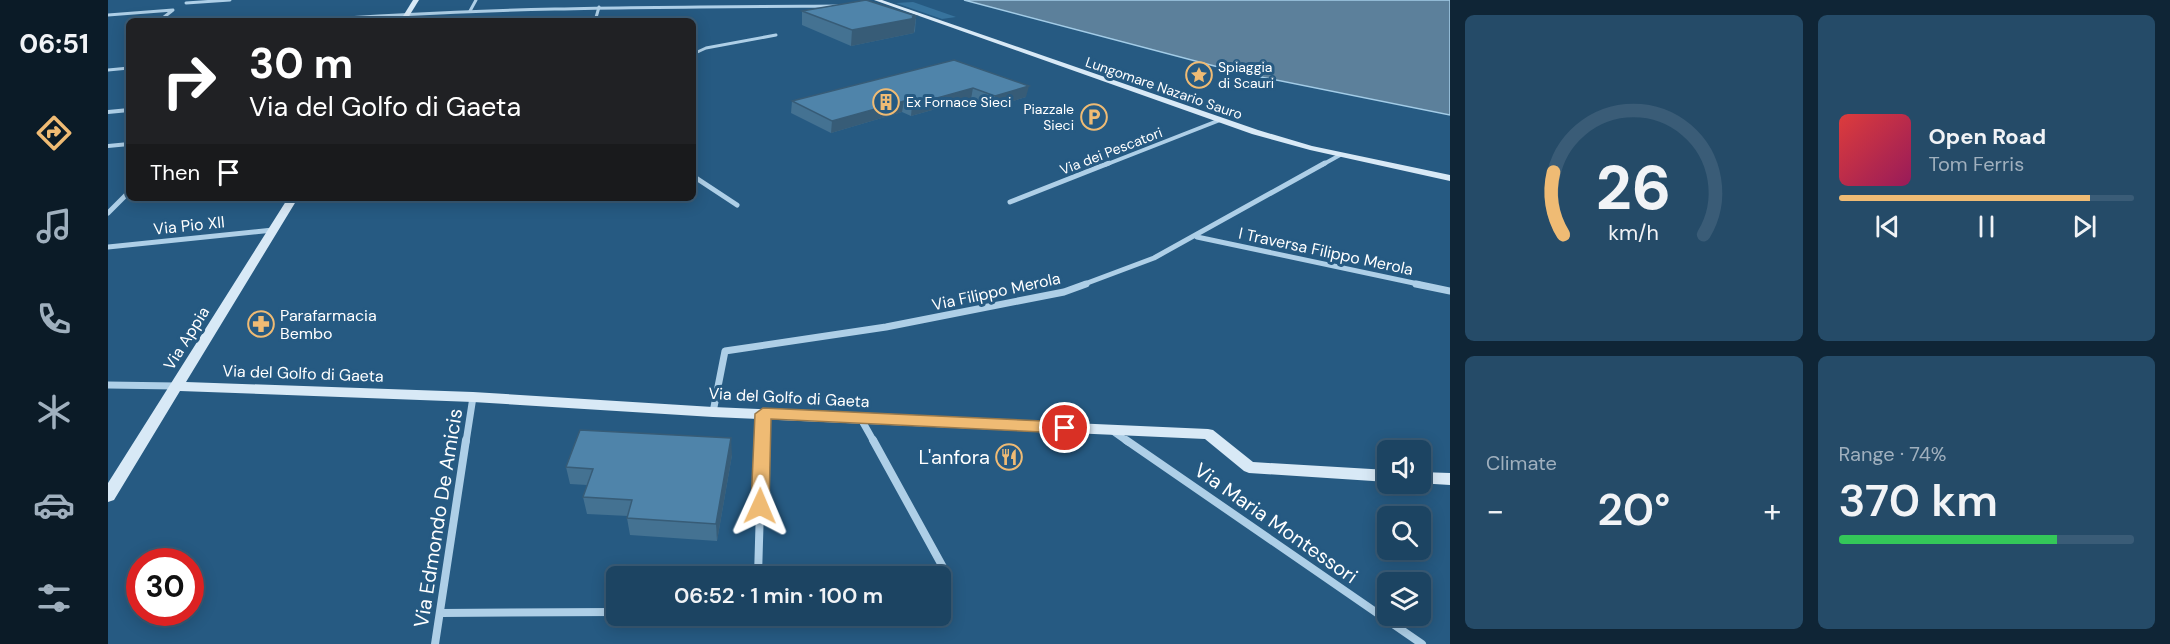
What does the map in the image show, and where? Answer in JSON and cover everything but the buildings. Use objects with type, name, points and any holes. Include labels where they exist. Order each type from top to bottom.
[{"type":"street","points":[[186,3],[230,0]]},
{"type":"street","points":[[405,18],[416,0]]},
{"type":"street","points":[[470,11],[476,0]]},
{"type":"street","name":"Lungomare Nazario Sauro","points":[[877,0],[1220,120],[1340,155],[1450,178]]},
{"type":"street","points":[[870,5],[886,4]]},
{"type":"street","points":[[345,18],[408,13],[599,7],[839,6]]},
{"type":"street","points":[[596,18],[599,7]]},
{"type":"street","points":[[108,15],[173,10],[163,18]]},
{"type":"street","points":[[696,53],[706,48],[776,35]]},
{"type":"street","points":[[108,70],[126,68]]},
{"type":"street","points":[[108,112],[126,110]]},
{"type":"street","name":"Via dei Pescatori","points":[[1010,202],[1220,120]]},
{"type":"street","points":[[108,146],[126,144]]},
{"type":"street","name":"Via Filippo Merola","points":[[713,412],[725,351],[886,327],[1064,292],[1154,258],[1196,237],[1340,155]]},
{"type":"street","points":[[696,178],[737,206]]},
{"type":"street","points":[[108,213],[126,195]]},
{"type":"street","name":"Via Appia","points":[[108,496],[291,201]]},
{"type":"street","name":"Via Pio XII","points":[[108,247],[273,230]]},
{"type":"street","name":"I Traversa Filippo Merola","points":[[1196,237],[1450,291]]},
{"type":"street","points":[[108,385],[177,386]]},
{"type":"street","name":"Via del Golfo di Gaeta","points":[[177,386],[473,397],[713,412],[1208,434],[1249,466],[1377,475]]},
{"type":"street","name":"Via Edmondo De Amicis","points":[[435,644],[473,397]]},
{"type":"street","points":[[758,566],[763,414]]},
{"type":"street","points":[[861,418],[942,566]]},
{"type":"street","name":"Via Maria Montessori","points":[[1111,430],[1422,644]]},
{"type":"street","points":[[1431,478],[1450,478]]},
{"type":"street","points":[[441,613],[606,612]]},
{"type":"shaded area","points":[[964,0],[1450,0],[1450,115],[1241,73]]},
{"type":"shaded area","points":[[913,2],[956,17],[942,19],[896,3]]},
{"type":"place","name":"Spiaggia di Scauri","points":[[1199,75]]},
{"type":"place","name":"Ex Fornace Sieci","points":[[886,102]]},
{"type":"place","name":"Piazzale Sieci","points":[[1094,117]]},
{"type":"place","name":"Parafarmacia Bembo","points":[[261,324]]},
{"type":"place","name":"L'anfora","points":[[1009,457]]},
{"type":"route","points":[[760,506],[763,414],[1065,428]]}]
